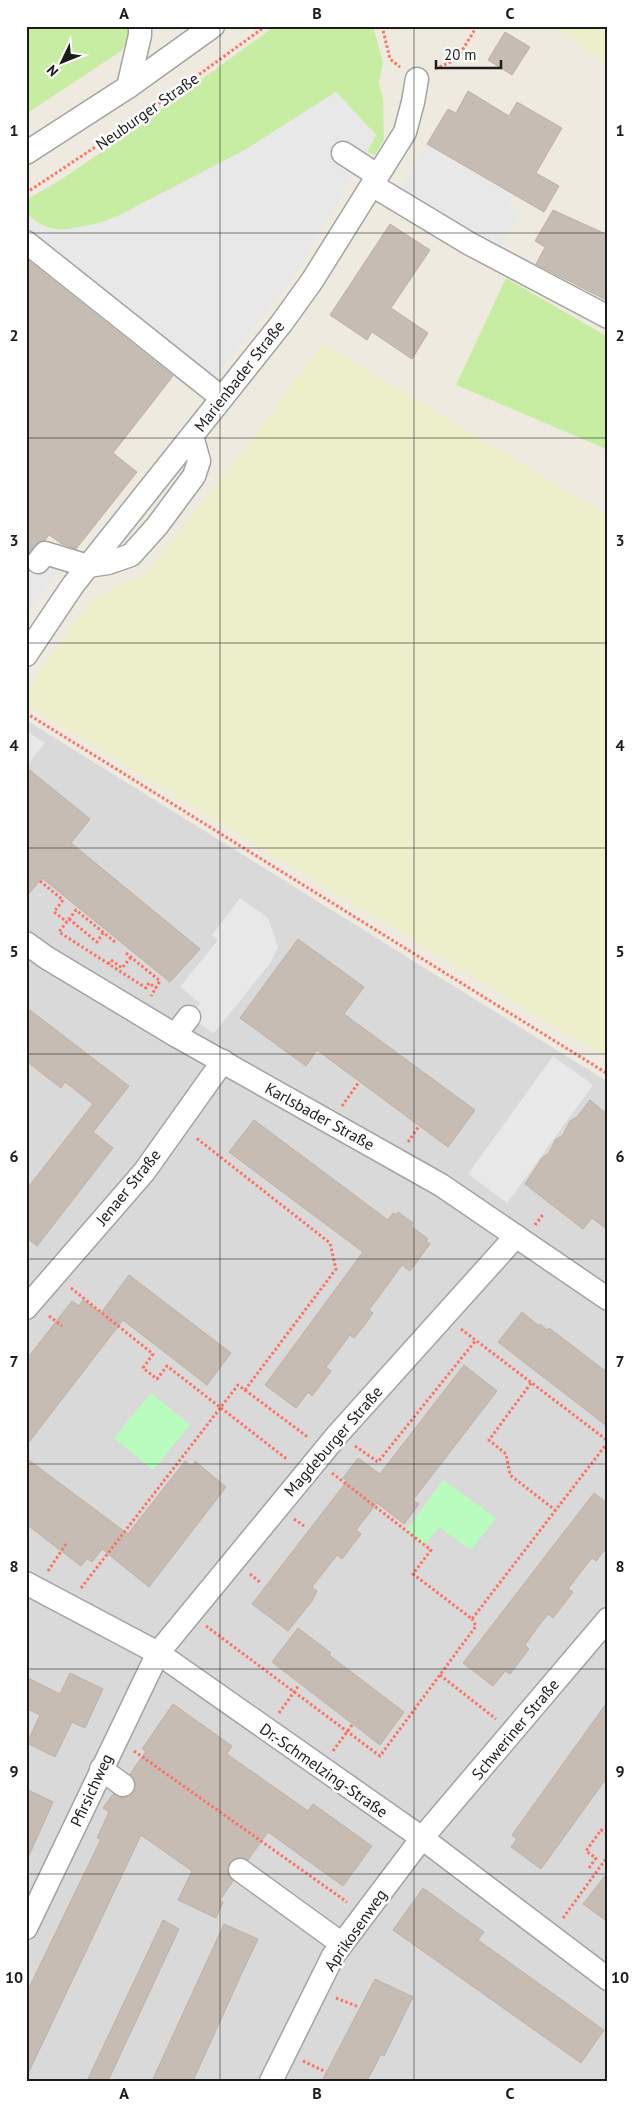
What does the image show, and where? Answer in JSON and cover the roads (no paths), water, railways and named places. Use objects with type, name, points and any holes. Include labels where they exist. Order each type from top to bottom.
[{"type":"street","points":[[128,87],[140,35],[140,26]]},
{"type":"street","name":"Neuburger Straße","points":[[26,153],[128,87],[213,26]]},
{"type":"street","name":"Marienbader Straße","points":[[26,655],[88,566],[222,398],[312,280],[404,132],[413,102],[417,79]]},
{"type":"street","points":[[343,153],[374,180],[420,210],[608,316]]},
{"type":"street","points":[[26,242],[222,398]]},
{"type":"street","points":[[38,562],[45,553],[88,566]]},
{"type":"street","name":"Karlsbader Straße","points":[[26,943],[47,958],[175,1034],[441,1185],[608,1299]]},
{"type":"street","points":[[175,1034],[189,1017]]},
{"type":"street","name":"Jenaer Straße","points":[[28,1303],[56,1274],[144,1172],[223,1061]]},
{"type":"street","name":"Magdeburger Straße","points":[[158,1653],[321,1454],[516,1236]]},
{"type":"street","name":"Dr.-Schmelzing-Straße","points":[[31,1585],[158,1653],[422,1838],[608,1979]]},
{"type":"street","name":"Schweriner Straße","points":[[422,1838],[608,1619]]},
{"type":"street","name":"Pfirsichweg","points":[[26,1928],[100,1769],[158,1653]]},
{"type":"street","points":[[100,1769],[123,1785]]},
{"type":"street","name":"Aprikosenweg","points":[[271,2081],[333,1956],[422,1838]]},
{"type":"street","points":[[240,1870],[342,1944]]}]
